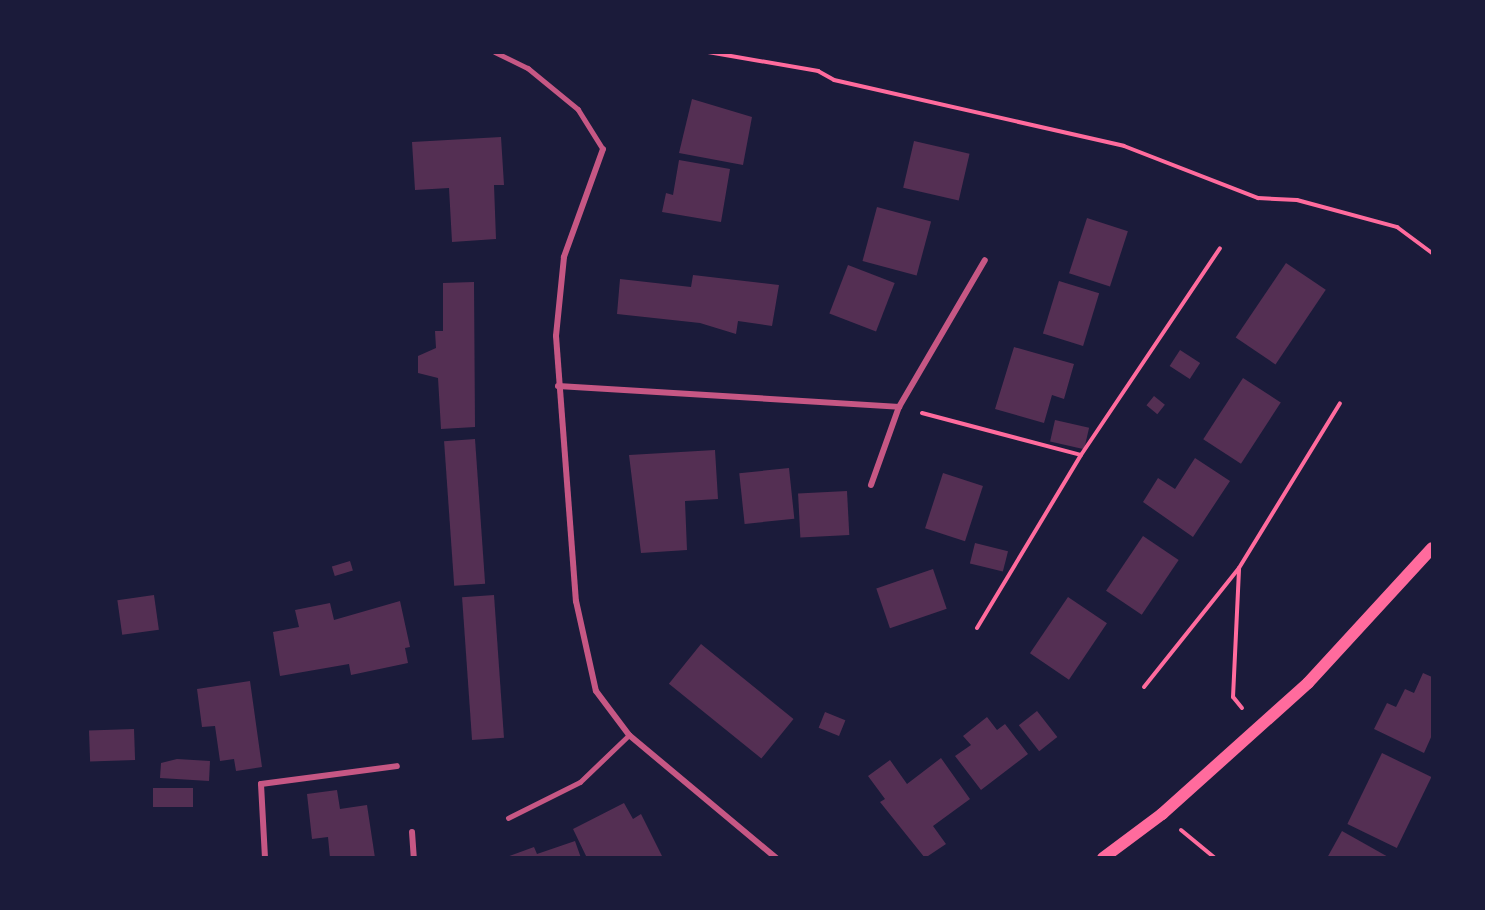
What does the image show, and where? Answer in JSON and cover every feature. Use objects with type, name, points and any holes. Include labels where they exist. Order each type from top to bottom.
[{"type":"main road","points":[[1103,858],[1162,814],[1324,667],[1432,548]]},
{"type":"street","points":[[603,149],[564,257],[556,336],[576,601],[596,691],[629,735],[776,858]]},
{"type":"street","points":[[872,485],[899,407],[985,260]]},
{"type":"street","points":[[558,386],[899,407]]},
{"type":"street","points":[[265,858],[261,784],[397,766]]},
{"type":"street","points":[[412,832],[414,858]]},
{"type":"lane","points":[[495,52],[528,68],[578,109],[603,149]]},
{"type":"lane","points":[[508,818],[580,782],[629,735]]},
{"type":"path","points":[[708,52],[818,71],[834,80],[1124,146],[1257,198],[1297,200],[1397,227],[1432,253]]},
{"type":"path","points":[[977,628],[1081,455],[1220,248]]},
{"type":"path","points":[[1144,687],[1239,568],[1340,403]]},
{"type":"path","points":[[899,407],[1081,455]]},
{"type":"path","points":[[1239,568],[1233,697],[1258,728]]},
{"type":"path","points":[[1162,814],[1215,858]]},
{"type":"building","points":[[692,99],[752,117],[743,165],[679,153]]},
{"type":"building","points":[[501,137],[504,185],[494,185],[496,239],[452,242],[449,188],[415,190],[412,142]]},
{"type":"building","points":[[914,141],[970,154],[959,201],[903,188]]},
{"type":"building","points":[[679,160],[730,169],[721,222],[662,212],[666,193],[673,195]]},
{"type":"building","points":[[877,207],[931,221],[917,276],[863,261]]},
{"type":"building","points":[[1087,218],[1128,231],[1110,286],[1069,273]]},
{"type":"building","points":[[1286,263],[1326,290],[1275,364],[1236,338]]},
{"type":"building","points":[[848,265],[895,283],[876,331],[829,314]]},
{"type":"building","points":[[693,275],[779,285],[772,326],[738,321],[736,334],[700,323],[617,314],[620,279],[691,287]]},
{"type":"building","points":[[1059,281],[1099,293],[1083,346],[1043,334]]},
{"type":"building","points":[[474,282],[475,427],[441,429],[438,378],[418,373],[418,356],[436,348],[435,331],[443,331],[443,283]]},
{"type":"building","points":[[1014,347],[1074,364],[1064,399],[1052,395],[1044,423],[995,409]]},
{"type":"building","points":[[1180,350],[1200,363],[1190,379],[1170,366]]},
{"type":"building","points":[[1243,378],[1281,403],[1241,464],[1203,439]]},
{"type":"building","points":[[1154,396],[1165,405],[1157,414],[1146,405]]},
{"type":"building","points":[[1055,420],[1089,428],[1084,449],[1050,441]]},
{"type":"building","points":[[475,439],[485,584],[454,586],[444,441]]},
{"type":"building","points":[[715,450],[718,499],[685,501],[687,550],[641,553],[629,455]]},
{"type":"building","points":[[1195,458],[1230,481],[1193,537],[1143,502],[1158,478],[1175,489]]},
{"type":"building","points":[[789,468],[794,519],[745,524],[739,473]]},
{"type":"building","points":[[943,473],[983,486],[965,541],[925,528]]},
{"type":"building","points":[[847,491],[849,535],[800,538],[798,494]]},
{"type":"building","points":[[1143,536],[1179,560],[1142,615],[1106,591]]},
{"type":"building","points":[[975,543],[1008,551],[1003,572],[970,563]]},
{"type":"building","points":[[350,561],[353,571],[335,576],[332,567]]},
{"type":"building","points":[[933,569],[947,609],[890,628],[876,589]]},
{"type":"building","points":[[154,595],[159,630],[122,635],[117,600]]},
{"type":"building","points":[[494,595],[504,738],[472,740],[462,597]]},
{"type":"building","points":[[1068,597],[1107,623],[1069,680],[1030,653]]},
{"type":"building","points":[[400,601],[410,647],[405,648],[408,663],[351,675],[349,664],[280,676],[273,632],[299,627],[295,610],[330,603],[334,620]]},
{"type":"building","points":[[701,644],[793,719],[761,759],[669,684]]},
{"type":"building","points":[[1423,673],[1432,677],[1432,735],[1424,753],[1374,729],[1387,703],[1396,707],[1405,689],[1414,693]]},
{"type":"building","points":[[250,681],[262,767],[236,771],[234,759],[220,761],[215,726],[202,727],[197,689]]},
{"type":"building","points":[[1037,711],[1057,737],[1039,751],[1019,725]]},
{"type":"building","points":[[825,712],[845,720],[839,736],[819,728]]},
{"type":"building","points":[[987,717],[997,730],[1005,724],[1028,754],[981,790],[955,756],[971,745],[963,736]]},
{"type":"building","points":[[134,729],[135,760],[90,762],[89,731]]},
{"type":"building","points":[[1382,753],[1431,777],[1397,848],[1347,824]]},
{"type":"building","points":[[941,758],[970,799],[933,826],[946,844],[925,858],[880,802],[885,799],[868,776],[890,760],[907,784]]},
{"type":"building","points":[[177,759],[210,761],[209,781],[160,778],[161,763]]},
{"type":"building","points":[[153,788],[193,788],[193,807],[153,807]]},
{"type":"building","points":[[337,790],[340,809],[367,805],[375,858],[330,858],[328,837],[312,839],[307,794]]},
{"type":"building","points":[[624,803],[633,819],[641,814],[663,858],[587,858],[573,829]]},
{"type":"building","points":[[1342,831],[1390,858],[1327,858]]},
{"type":"building","points":[[575,841],[581,858],[504,858],[534,847],[537,854]]}]
